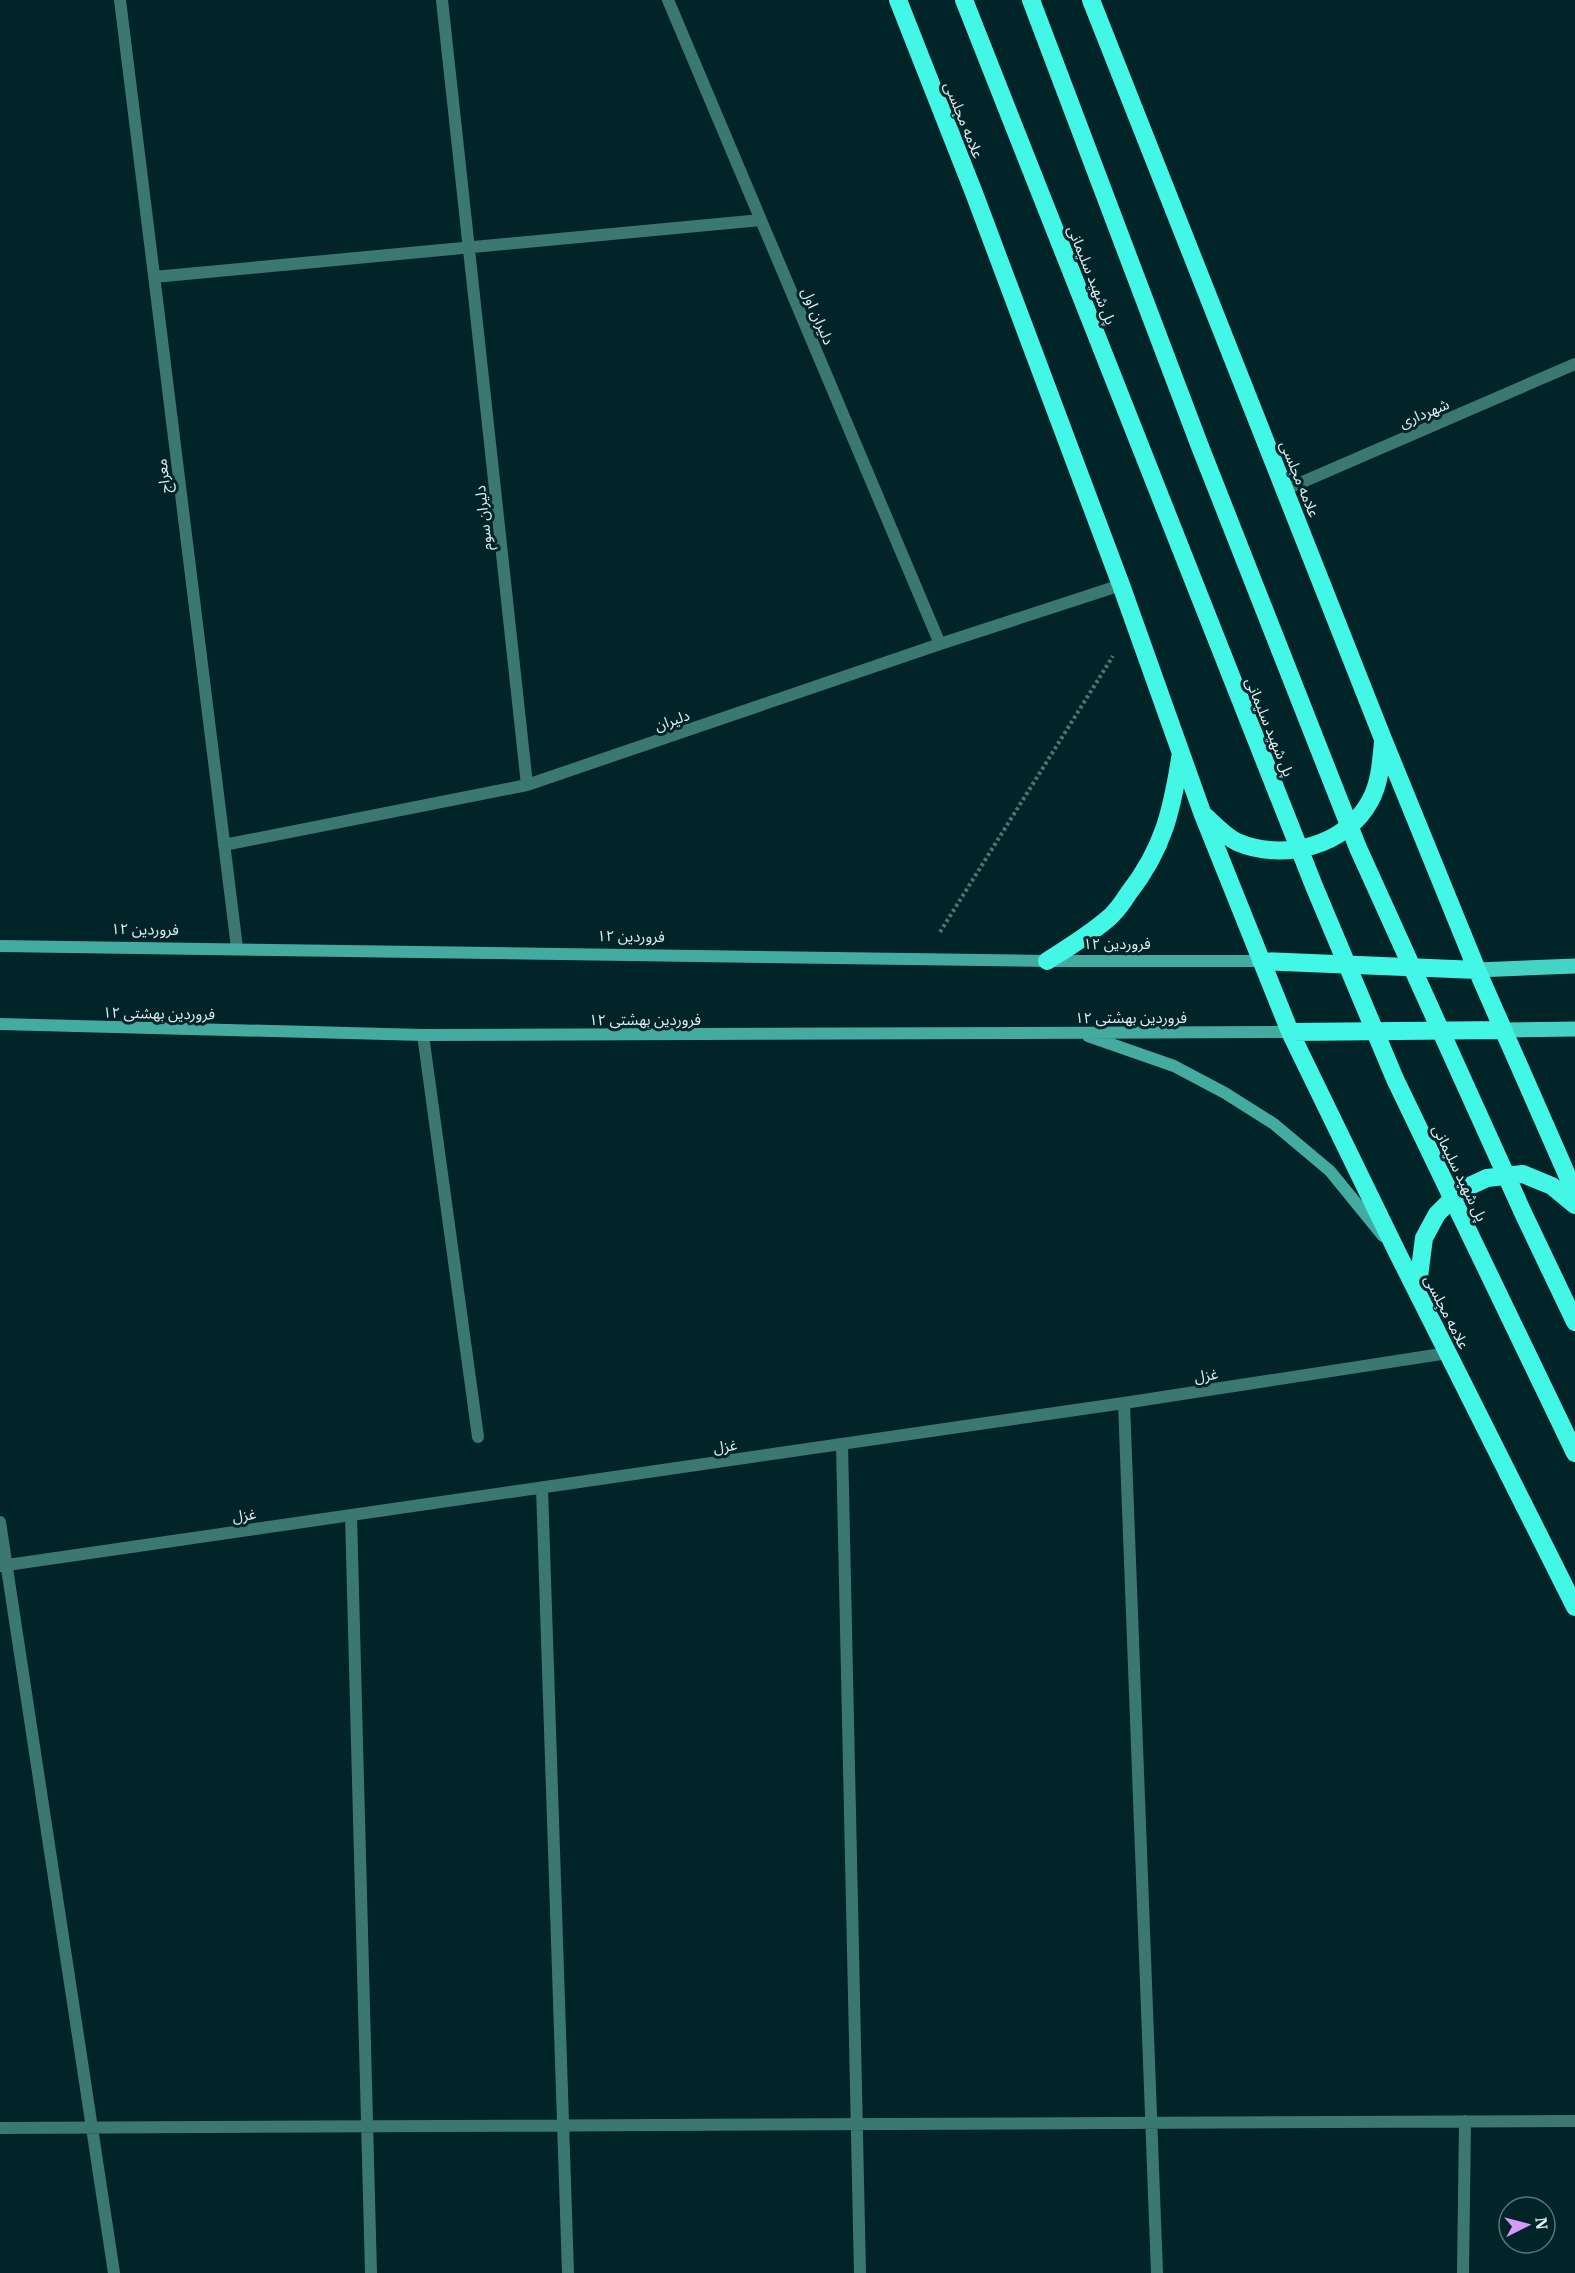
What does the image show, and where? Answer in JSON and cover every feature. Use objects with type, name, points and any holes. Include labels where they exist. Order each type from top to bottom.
[{"type":"highway","name":"علامه مجلسی","points":[[898,0],[974,193],[1121,585],[1203,815],[1290,1032],[1397,1252],[1575,1606]]},
{"type":"highway","name":"پل شهید سلیمانی","points":[[964,0],[1314,886],[1395,1079],[1575,1453]]},
{"type":"highway","points":[[1031,0],[1199,444],[1358,849],[1575,1322]]},
{"type":"highway","name":"علامه مجلسی","points":[[1091,0],[1383,739],[1477,970],[1504,1030]]},
{"type":"highway","points":[[1203,815],[1236,842],[1269,851],[1311,847],[1346,831],[1370,801],[1381,770],[1383,739]]},
{"type":"highway","points":[[1047,961],[1083,939],[1113,914],[1138,881],[1160,843],[1174,796],[1181,752]]},
{"type":"highway","points":[[1262,961],[1477,970]]},
{"type":"highway","points":[[1290,1032],[1504,1030],[1575,1193]]},
{"type":"highway","points":[[1417,1292],[1424,1238],[1437,1214],[1461,1190],[1487,1178],[1523,1174],[1552,1186],[1575,1205]]},
{"type":"main road","points":[[1477,970],[1575,966]]},
{"type":"main road","points":[[1504,1030],[1575,1029]]},
{"type":"street","name":"معراج","points":[[120,0],[237,948]]},
{"type":"street","name":"دلیران سوم","points":[[442,0],[527,785]]},
{"type":"street","name":"دلیران اول","points":[[668,0],[940,644]]},
{"type":"street","points":[[154,277],[761,220]]},
{"type":"street","name":"شهرداری","points":[[1284,490],[1575,364]]},
{"type":"street","name":"دلیران","points":[[224,845],[527,785],[940,644],[1121,585]]},
{"type":"street","name":"۱۲ فروردین","points":[[0,946],[1047,961],[1262,961]]},
{"type":"street","name":"۱۲ فروردین بهشتی","points":[[0,1024],[423,1035],[1290,1032]]},
{"type":"street","points":[[1078,1032],[1174,1066],[1225,1093],[1274,1124],[1330,1171],[1397,1252]]},
{"type":"street","points":[[423,1035],[478,1437]]},
{"type":"street","name":"غزل","points":[[3,1565],[1124,1403],[1448,1353]]},
{"type":"street","points":[[1124,1403],[1157,2273]]},
{"type":"street","points":[[842,1444],[860,2273]]},
{"type":"street","points":[[542,1488],[568,2273]]},
{"type":"street","points":[[351,1515],[371,2273]]},
{"type":"street","points":[[0,1522],[3,1565],[114,2273]]},
{"type":"street","points":[[1463,2273],[1465,2121]]},
{"type":"street","points":[[0,2128],[1575,2121]]},
{"type":"path","points":[[924,958],[1134,622]]}]
